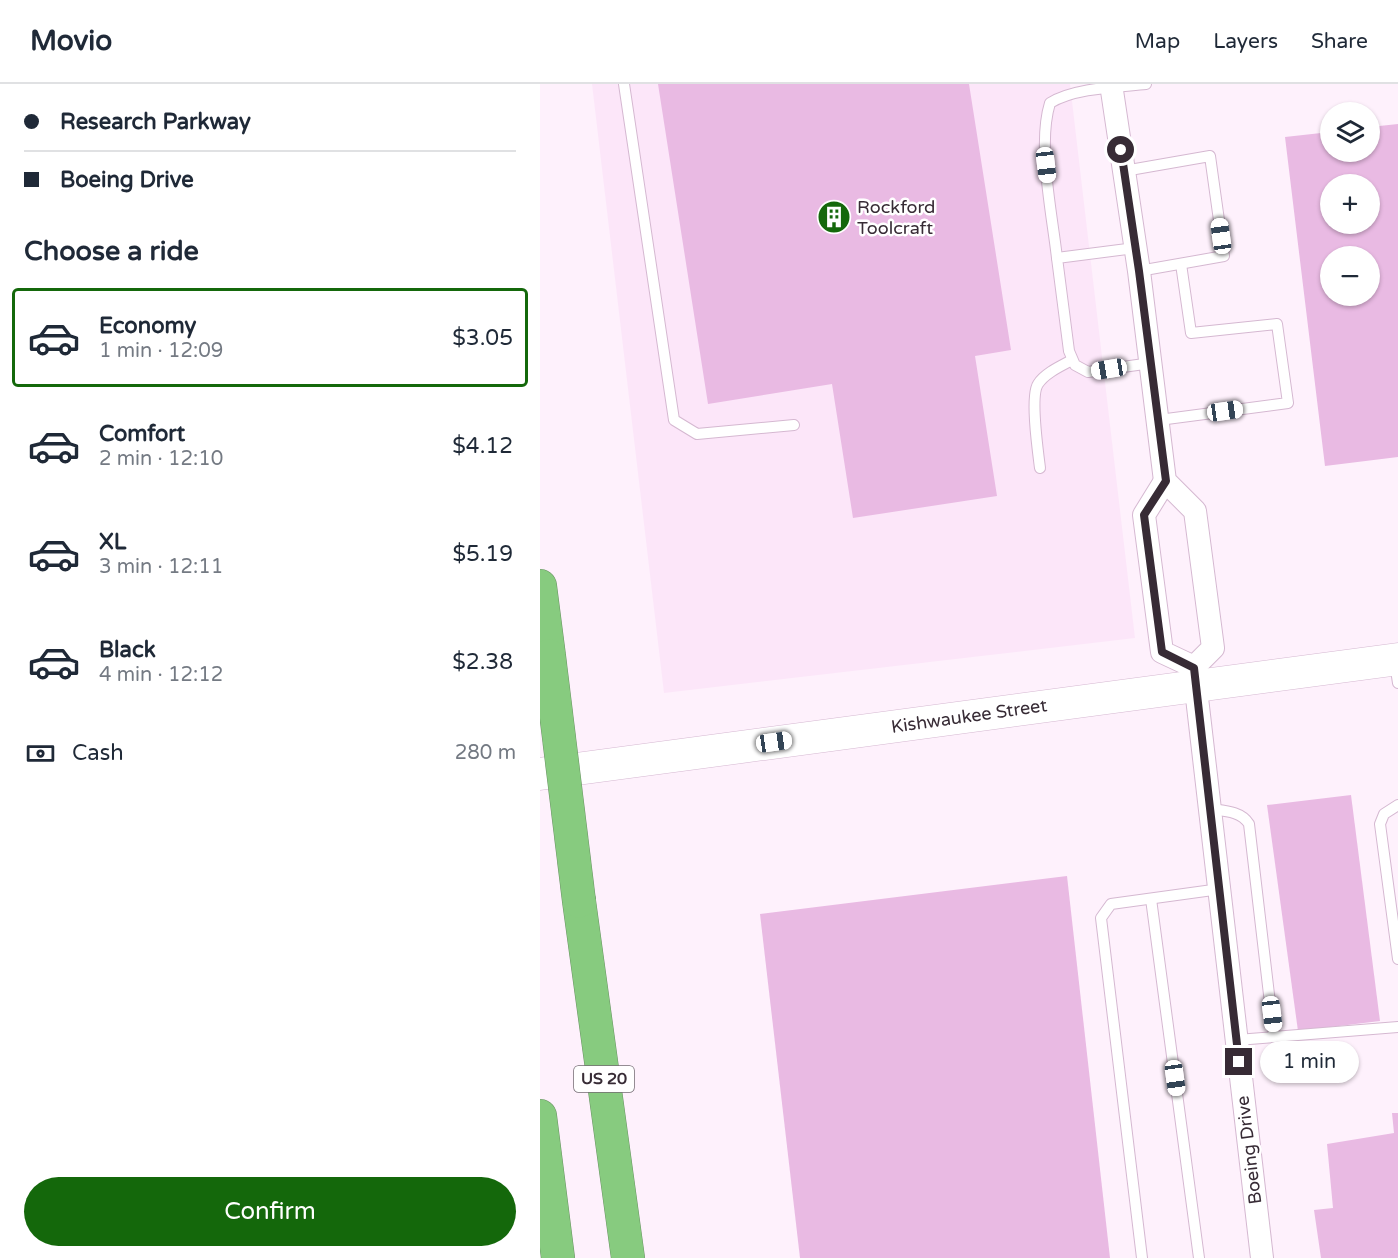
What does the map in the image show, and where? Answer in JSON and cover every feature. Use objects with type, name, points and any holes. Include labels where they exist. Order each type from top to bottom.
[{"type":"highway","name":"US 20","points":[[540,586],[579,901],[628,1258]]},
{"type":"highway","points":[[540,1116],[558,1258]]},
{"type":"street","points":[[1112,86],[1166,481],[1195,511],[1213,648],[1195,676],[1162,652],[1144,515],[1166,481]]},
{"type":"street","name":"Kishwaukee Street","points":[[540,774],[1195,676],[1397,667]]},
{"type":"street","name":"Boeing Drive","points":[[1195,676],[1262,1258]]},
{"type":"lane","points":[[624,84],[674,420],[697,434],[794,425]]},
{"type":"lane","points":[[1146,84],[1112,86],[1059,97],[1050,104],[1045,117],[1043,141],[1072,360],[1075,365],[1088,372],[1150,363]]},
{"type":"lane","points":[[1124,171],[1210,156],[1224,256],[1139,271]]},
{"type":"lane","points":[[1057,258],[1135,248]]},
{"type":"lane","points":[[1159,420],[1288,403],[1277,324],[1191,333],[1180,264]]},
{"type":"lane","points":[[1040,468],[1035,410],[1036,386],[1044,377],[1072,360]]},
{"type":"lane","points":[[1398,805],[1384,814],[1380,824],[1398,960]]},
{"type":"lane","points":[[1210,809],[1236,813],[1246,818],[1249,824],[1274,1037]]},
{"type":"lane","points":[[1142,1258],[1101,918],[1111,904],[1220,889]]},
{"type":"lane","points":[[1151,899],[1199,1258]]},
{"type":"lane","points":[[1237,1040],[1398,1027]]},
{"type":"shaded area","points":[[592,84],[1070,84],[1135,638],[664,693]]},
{"type":"building","name":"Rockford Toolcraft","points":[[658,84],[969,84],[1011,350],[975,356],[997,496],[853,518],[832,384],[708,404]]},
{"type":"building","points":[[1398,124],[1398,457],[1325,466],[1285,137],[1320,133],[1320,162],[1380,162],[1380,126]]},
{"type":"building","points":[[1351,795],[1380,1021],[1298,1031],[1267,805]]},
{"type":"building","points":[[1067,876],[1110,1258],[800,1258],[760,914]]},
{"type":"building","points":[[1392,1113],[1398,1113],[1398,1258],[1321,1258],[1314,1210],[1333,1208],[1327,1144],[1394,1133]]},
{"type":"place","name":"Rockford Toolcraft","points":[[834,217]]},
{"type":"route","points":[[1121,150],[1166,481],[1144,515],[1162,652],[1194,668],[1239,1062]]}]
